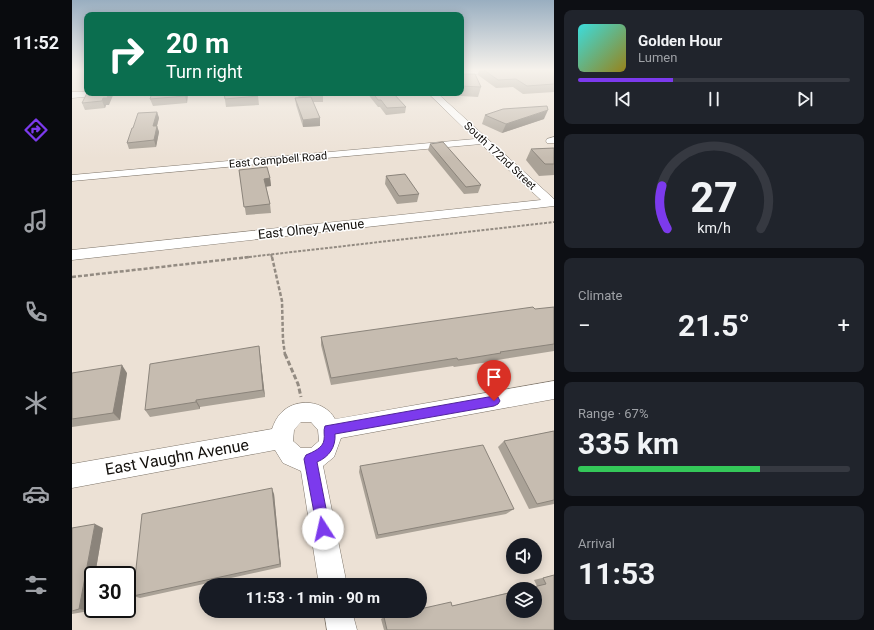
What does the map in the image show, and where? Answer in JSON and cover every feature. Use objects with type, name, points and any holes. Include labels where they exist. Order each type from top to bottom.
[{"type":"street","name":"South 172nd Street","points":[[439,99],[551,203]]},
{"type":"street","name":"East Campbell Road","points":[[72,178],[483,140]]},
{"type":"street","name":"East Olney Avenue","points":[[72,255],[551,203]]},
{"type":"street","points":[[329,430],[554,390]]},
{"type":"street","points":[[301,413],[310,413],[318,416],[325,421],[329,430],[330,441],[326,449],[319,455],[310,459],[301,459],[292,456],[284,447],[281,438],[283,426],[286,421],[301,413]]},
{"type":"street","name":"East Vaughn Avenue","points":[[72,476],[281,438]]},
{"type":"street","points":[[310,459],[332,578]]},
{"type":"street","points":[[339,618],[342,630]]},
{"type":"path","points":[[72,277],[554,222]]},
{"type":"path","points":[[271,254],[280,286],[283,308],[283,345],[287,362],[300,390],[301,413]]},
{"type":"building","points":[[84,99],[103,99],[102,101],[82,103]]},
{"type":"building","points":[[296,99],[312,99],[320,118],[303,120]]},
{"type":"building","points":[[399,99],[406,107],[387,108],[381,100],[378,100]]},
{"type":"building","points":[[547,106],[548,110],[506,124],[485,115],[503,109]]},
{"type":"building","points":[[157,112],[153,126],[157,126],[154,140],[127,143],[138,113]]},
{"type":"building","points":[[443,142],[481,185],[466,187],[430,144]]},
{"type":"building","points":[[554,148],[554,164],[545,164],[531,149]]},
{"type":"building","points":[[267,167],[270,178],[264,179],[270,204],[244,207],[239,170]]},
{"type":"building","points":[[405,174],[419,194],[399,196],[386,176]]},
{"type":"building","points":[[533,307],[535,309],[554,307],[554,344],[458,360],[457,358],[331,378],[321,337]]},
{"type":"building","points":[[259,346],[263,390],[196,400],[196,402],[145,410],[150,364]]},
{"type":"building","points":[[122,365],[113,413],[72,419],[72,373]]},
{"type":"building","points":[[554,431],[554,500],[537,504],[504,441]]},
{"type":"building","points":[[483,445],[514,509],[378,535],[360,466]]},
{"type":"building","points":[[272,488],[280,564],[216,578],[199,578],[199,582],[136,595],[136,569],[142,514]]},
{"type":"building","points":[[95,524],[87,566],[84,566],[84,582],[79,609],[72,611],[72,528]]},
{"type":"building","points":[[554,575],[554,630],[387,630],[384,618],[427,618],[427,607],[451,602],[452,606],[506,594],[506,618],[542,618],[542,585],[546,584],[543,578]]},
{"type":"route","points":[[323,529],[310,459],[317,457],[326,449],[330,441],[329,430],[494,401]]}]
